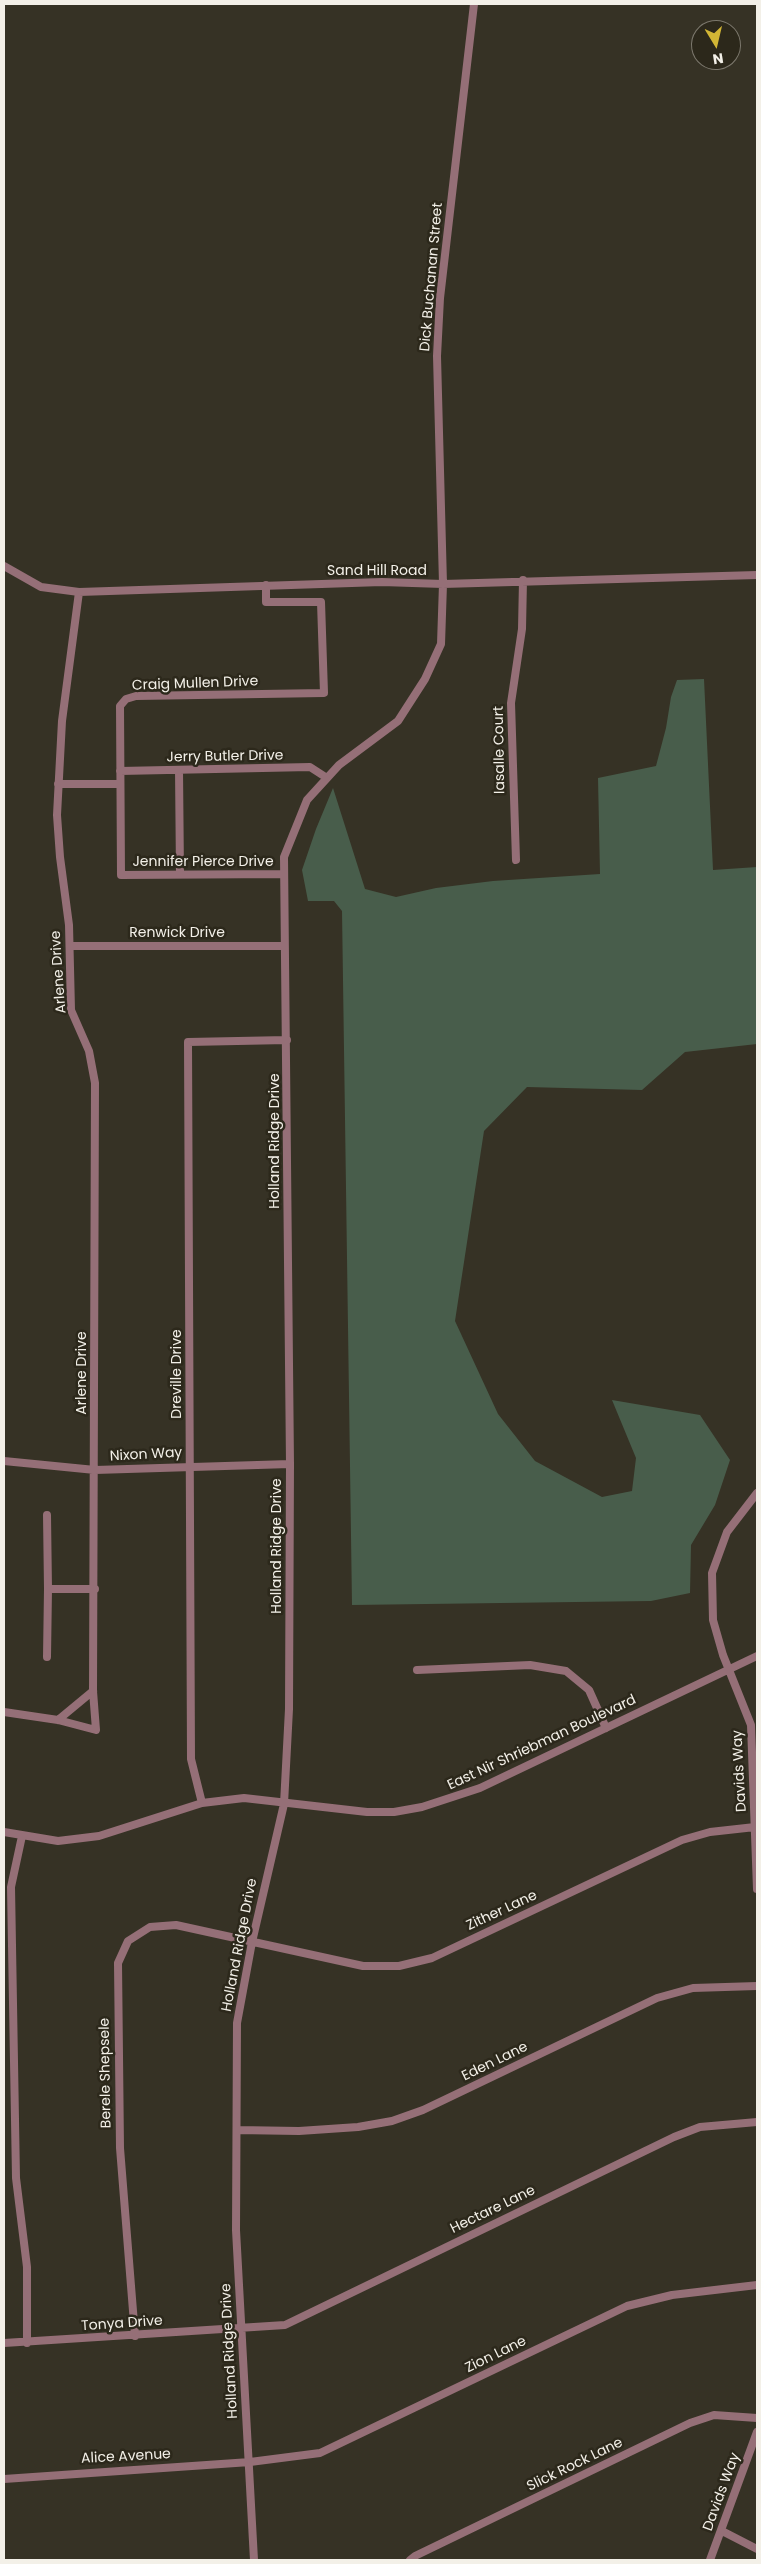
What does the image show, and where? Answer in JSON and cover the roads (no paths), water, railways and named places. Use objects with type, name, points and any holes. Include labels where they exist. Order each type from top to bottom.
[{"type":"street","name":"Dick Buchanan Street","points":[[443,584],[436,356],[440,298],[474,4]]},
{"type":"street","name":"Sand Hill Road","points":[[4,566],[41,587],[78,592],[382,582],[443,584],[523,580],[757,575]]},
{"type":"street","name":"lasalle Court","points":[[516,860],[511,703],[522,629],[523,580]]},
{"type":"street","name":"Holland Ridge Drive","points":[[254,2560],[236,2230],[237,2023],[252,1942],[284,1804],[289,1709],[290,1464],[284,857],[307,800],[339,765],[398,721],[425,679],[441,644],[443,584]]},
{"type":"street","name":"Craig Mullen Drive","points":[[121,875],[120,706],[126,698],[136,696],[324,693],[321,602],[266,602],[266,585]]},
{"type":"street","name":"Arlene Drive","points":[[58,1720],[96,1730],[94,1691],[95,1083],[89,1051],[71,1010],[70,946],[60,857],[58,784],[62,720],[78,592]]},
{"type":"street","name":"Jerry Butler Drive","points":[[120,771],[310,767],[327,778]]},
{"type":"street","points":[[179,770],[180,874]]},
{"type":"street","points":[[58,784],[120,784]]},
{"type":"street","name":"Jennifer Pierce Drive","points":[[121,875],[284,874]]},
{"type":"street","name":"Renwick Drive","points":[[70,946],[284,946]]},
{"type":"street","name":"Dreville Drive","points":[[202,1803],[191,1759],[188,1042],[287,1040]]},
{"type":"street","name":"Nixon Way","points":[[4,1461],[95,1470],[190,1465],[290,1464]]},
{"type":"street","name":"Davids Way","points":[[757,1493],[727,1532],[712,1573],[713,1620],[751,1725],[757,1889]]},
{"type":"street","points":[[47,1515],[47,1657]]},
{"type":"street","points":[[48,1589],[95,1588]]},
{"type":"street","name":"East Nir Shriebman Boulevard","points":[[4,1832],[58,1841],[99,1836],[202,1803],[244,1798],[367,1812],[394,1812],[422,1807],[480,1788],[757,1656]]},
{"type":"street","points":[[417,1670],[530,1665],[566,1671],[589,1690],[606,1728]]},
{"type":"street","points":[[4,1712],[58,1720],[94,1691]]},
{"type":"street","name":"Zither Lane","points":[[252,1942],[363,1966],[407,1964],[432,1958],[682,1840],[710,1832],[755,1827]]},
{"type":"street","points":[[22,1836],[12,1887],[16,2178],[27,2267],[27,2343]]},
{"type":"street","name":"Berele Shepsele","points":[[135,2336],[120,2148],[118,1963],[128,1941],[150,1927],[176,1925],[252,1942]]},
{"type":"street","name":"Eden Lane","points":[[237,2130],[299,2131],[358,2127],[392,2120],[423,2110],[657,1998],[693,1988],[757,1986]]},
{"type":"street","name":"Hectare Lane","points":[[242,2328],[285,2325],[674,2137],[700,2127],[757,2122]]},
{"type":"street","name":"Zion Lane","points":[[250,2462],[320,2453],[627,2306],[672,2295],[757,2285]]},
{"type":"street","name":"Tonya Drive","points":[[4,2343],[242,2328]]},
{"type":"street","name":"Slick Rock Lane","points":[[410,2560],[690,2423],[714,2415],[757,2418]]},
{"type":"street","name":"Davids Way","points":[[710,2560],[757,2432]]},
{"type":"street","name":"Alice Avenue","points":[[4,2479],[250,2462]]},
{"type":"street","points":[[722,2531],[757,2549]]}]
